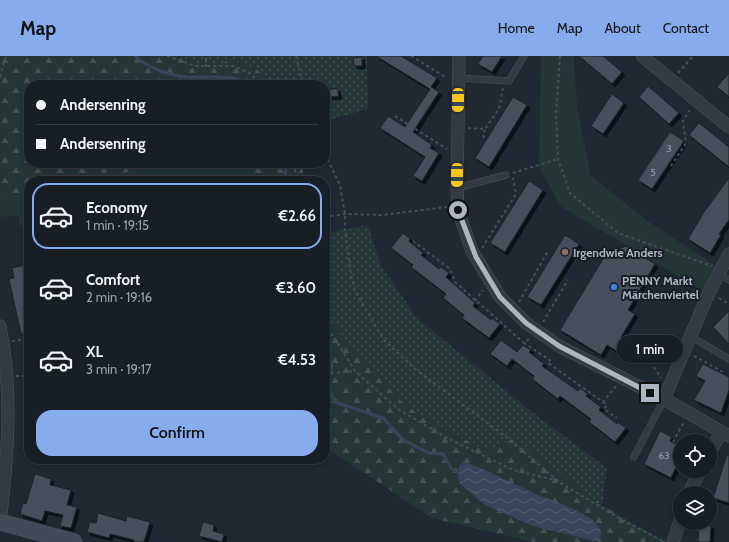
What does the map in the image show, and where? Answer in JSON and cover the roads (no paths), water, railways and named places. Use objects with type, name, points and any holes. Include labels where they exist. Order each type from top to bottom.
[{"type":"main road","points":[[0,522],[57,540],[74,542]]},
{"type":"street","points":[[459,56],[457,156],[458,206],[476,257],[500,297],[526,323],[559,346],[664,399],[725,434],[717,444]]},
{"type":"street","points":[[643,57],[729,127]]},
{"type":"street","points":[[664,399],[690,336],[719,272],[729,254]]},
{"type":"street","points":[[0,326],[9,429],[0,522]]},
{"type":"street","points":[[673,542],[677,530]]},
{"type":"lane","points":[[458,81],[509,81],[524,56]]},
{"type":"lane","points":[[457,188],[506,175]]},
{"type":"lane","points":[[719,272],[729,280]]},
{"type":"lane","points":[[690,336],[729,359]]},
{"type":"lane","points":[[634,456],[664,399]]},
{"type":"water","points":[[464,462],[587,516],[594,521],[600,529],[601,534],[599,542],[533,526],[485,505],[460,484],[458,478],[459,466]]},
{"type":"waterway","points":[[135,56],[146,64],[172,75],[186,77],[227,77],[238,80]]},
{"type":"waterway","points":[[285,176],[286,168]]},
{"type":"waterway","points":[[330,360],[332,365],[330,376]]},
{"type":"waterway","points":[[330,391],[335,402],[383,418],[403,440],[429,453],[443,454],[451,468],[458,472]]},
{"type":"place","name":"Irgendwie Anders","points":[[565,252]]},
{"type":"place","name":"PENNY Markt Märchenviertel","points":[[614,287]]}]
